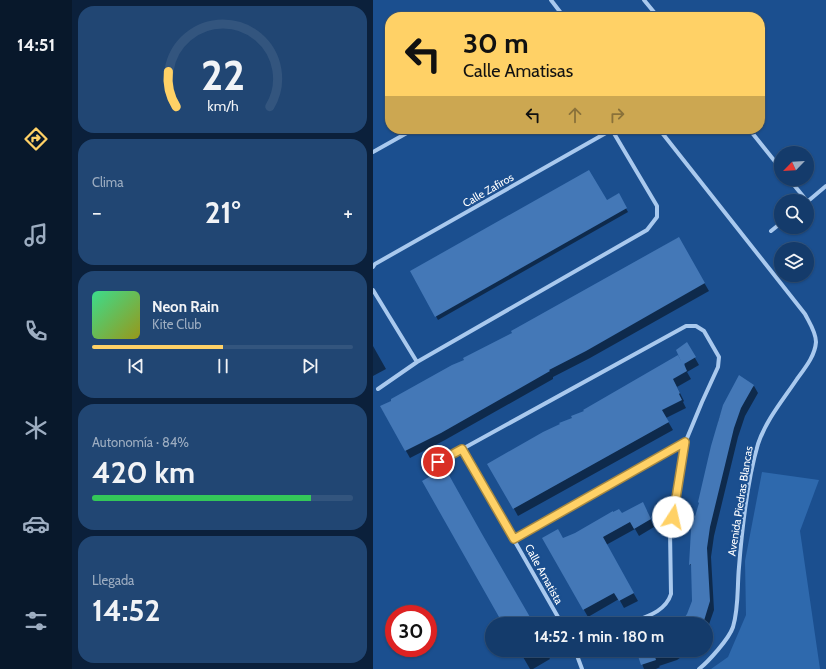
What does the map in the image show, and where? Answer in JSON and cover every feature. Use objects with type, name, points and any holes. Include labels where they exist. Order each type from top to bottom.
[{"type":"street","points":[[551,0],[560,12]]},
{"type":"street","points":[[645,0],[654,12]]},
{"type":"street","points":[[373,152],[405,134]]},
{"type":"street","name":"Calle Zafiros","points":[[373,267],[375,264],[603,134]]},
{"type":"street","points":[[378,389],[417,362],[647,230],[657,217],[657,206],[615,134]]},
{"type":"street","name":"Avenida Piedras Blancas","points":[[663,134],[805,314],[813,329],[816,341],[810,361],[766,424],[758,444],[748,497],[738,568],[737,608],[732,628],[718,649],[699,669]]},
{"type":"street","points":[[753,134],[774,160]]},
{"type":"street","points":[[795,186],[801,194]]},
{"type":"street","points":[[814,195],[826,186]]},
{"type":"street","points":[[373,290],[417,362]]},
{"type":"street","points":[[426,469],[686,326],[696,326],[704,331],[719,357],[719,367],[685,442],[670,531],[671,594],[668,602],[658,611],[644,617]]},
{"type":"street","points":[[514,539],[685,442]]},
{"type":"street","name":"Calle Amatista","points":[[462,449],[558,617]]},
{"type":"street","points":[[578,657],[582,669]]},
{"type":"shaded area","points":[[762,472],[819,480],[800,531],[820,669],[711,669],[728,657],[746,615],[745,561]]},
{"type":"building","points":[[589,170],[607,200],[619,193],[627,208],[435,317],[410,271]]},
{"type":"building","points":[[679,237],[705,283],[586,351],[549,370],[550,371],[441,433],[405,451],[380,406],[452,365],[464,360],[463,358],[512,333],[511,331]]},
{"type":"building","points":[[687,342],[696,357],[684,364],[687,371],[673,379],[682,400],[662,410],[669,422],[513,509],[487,464],[560,424],[559,423],[572,418],[571,416],[584,411],[583,410],[678,355],[681,361],[676,350]]},
{"type":"building","points":[[739,375],[754,385],[741,408],[734,428],[710,527],[707,548],[710,601],[705,617],[685,617],[692,601],[691,564],[689,565],[691,530],[699,503],[711,446],[723,405]]},
{"type":"building","points":[[445,468],[530,617],[499,617],[422,481]]},
{"type":"building","points":[[643,502],[651,519],[634,529],[630,522],[603,537],[634,593],[619,601],[614,593],[583,610],[542,538],[558,529],[563,538],[575,533],[613,511],[619,509],[622,513]]},
{"type":"building","points":[[638,657],[655,657],[656,660],[641,665]]},
{"type":"route","points":[[438,462],[462,449],[514,539],[685,442],[673,517]]}]
